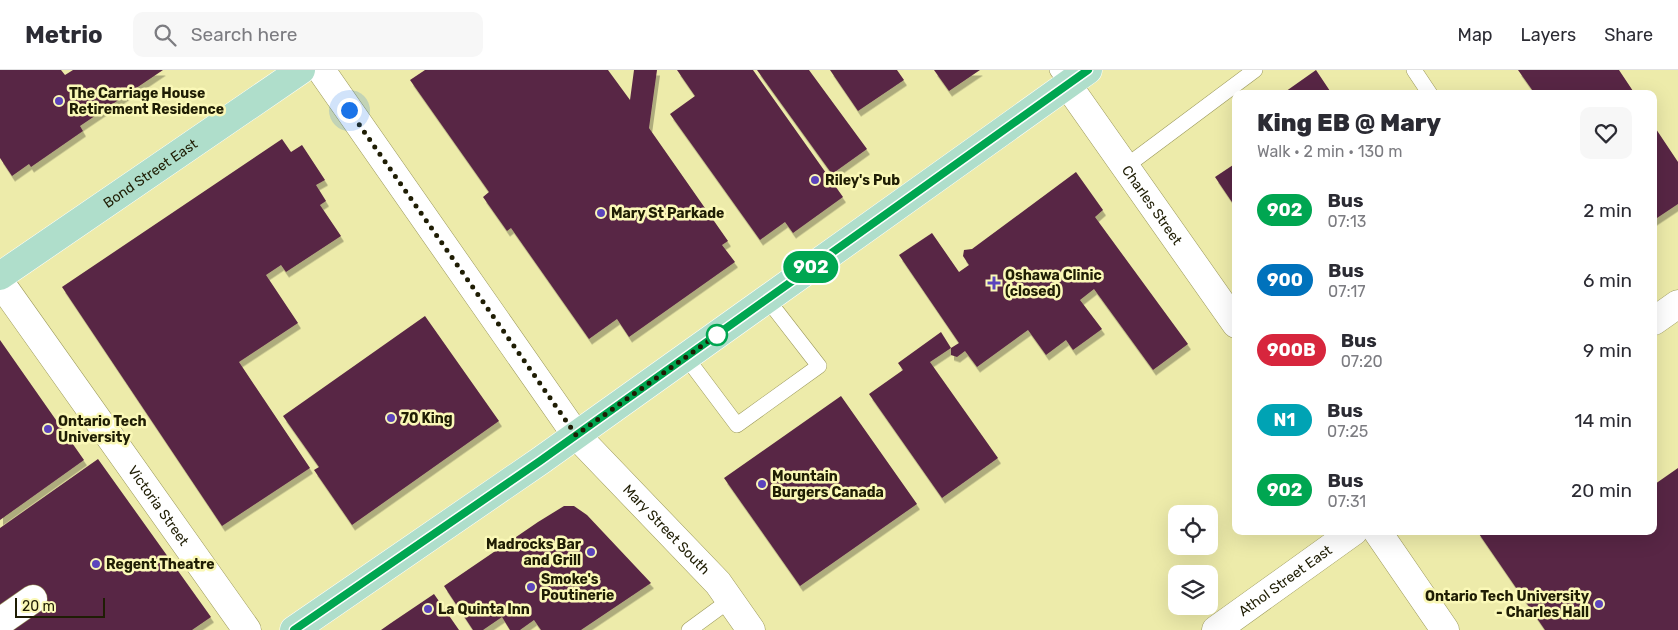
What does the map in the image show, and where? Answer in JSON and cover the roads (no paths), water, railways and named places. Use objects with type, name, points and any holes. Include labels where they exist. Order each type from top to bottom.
[{"type":"main road","name":"Bond Street East","points":[[0,276],[301,70]]},
{"type":"main road","points":[[294,630],[686,357],[1070,75]]},
{"type":"street","name":"Mary Street South","points":[[321,70],[576,435],[718,583],[751,630]]},
{"type":"street","name":"Charles Street","points":[[1070,75],[1125,167],[1232,318]]},
{"type":"street","name":"Victoria Street","points":[[0,282],[247,630]]},
{"type":"street","points":[[1657,319],[1678,304]]},
{"type":"street","name":"Athol Street East","points":[[1216,630],[1348,535]]},
{"type":"street","points":[[1380,535],[1446,630]]},
{"type":"street","points":[[0,622],[33,600]]},
{"type":"lane","points":[[1125,167],[1255,70]]},
{"type":"lane","points":[[1414,70],[1427,90]]},
{"type":"lane","points":[[686,357],[737,425],[818,366],[767,299]]},
{"type":"lane","points":[[689,630],[730,600]]},
{"type":"place","name":"The Carriage House Retirement Residence","points":[[59,101]]},
{"type":"place","name":"Riley's Pub","points":[[815,180]]},
{"type":"place","name":"Mary St Parkade","points":[[601,213]]},
{"type":"place","name":"Oshawa Clinic (closed)","points":[[994,283]]},
{"type":"place","name":"70 King","points":[[391,418]]},
{"type":"place","name":"Ontario Tech University","points":[[48,429]]},
{"type":"place","name":"Mountain Burgers Canada","points":[[762,484]]},
{"type":"place","name":"Madrocks Bar and Grill","points":[[591,552]]},
{"type":"place","name":"Regent Theatre","points":[[96,564]]},
{"type":"place","name":"Smoke's Poutinerie","points":[[531,587]]},
{"type":"place","name":"Ontario Tech University - Charles Hall","points":[[1599,604]]},
{"type":"place","name":"La Quinta Inn","points":[[428,609]]}]
